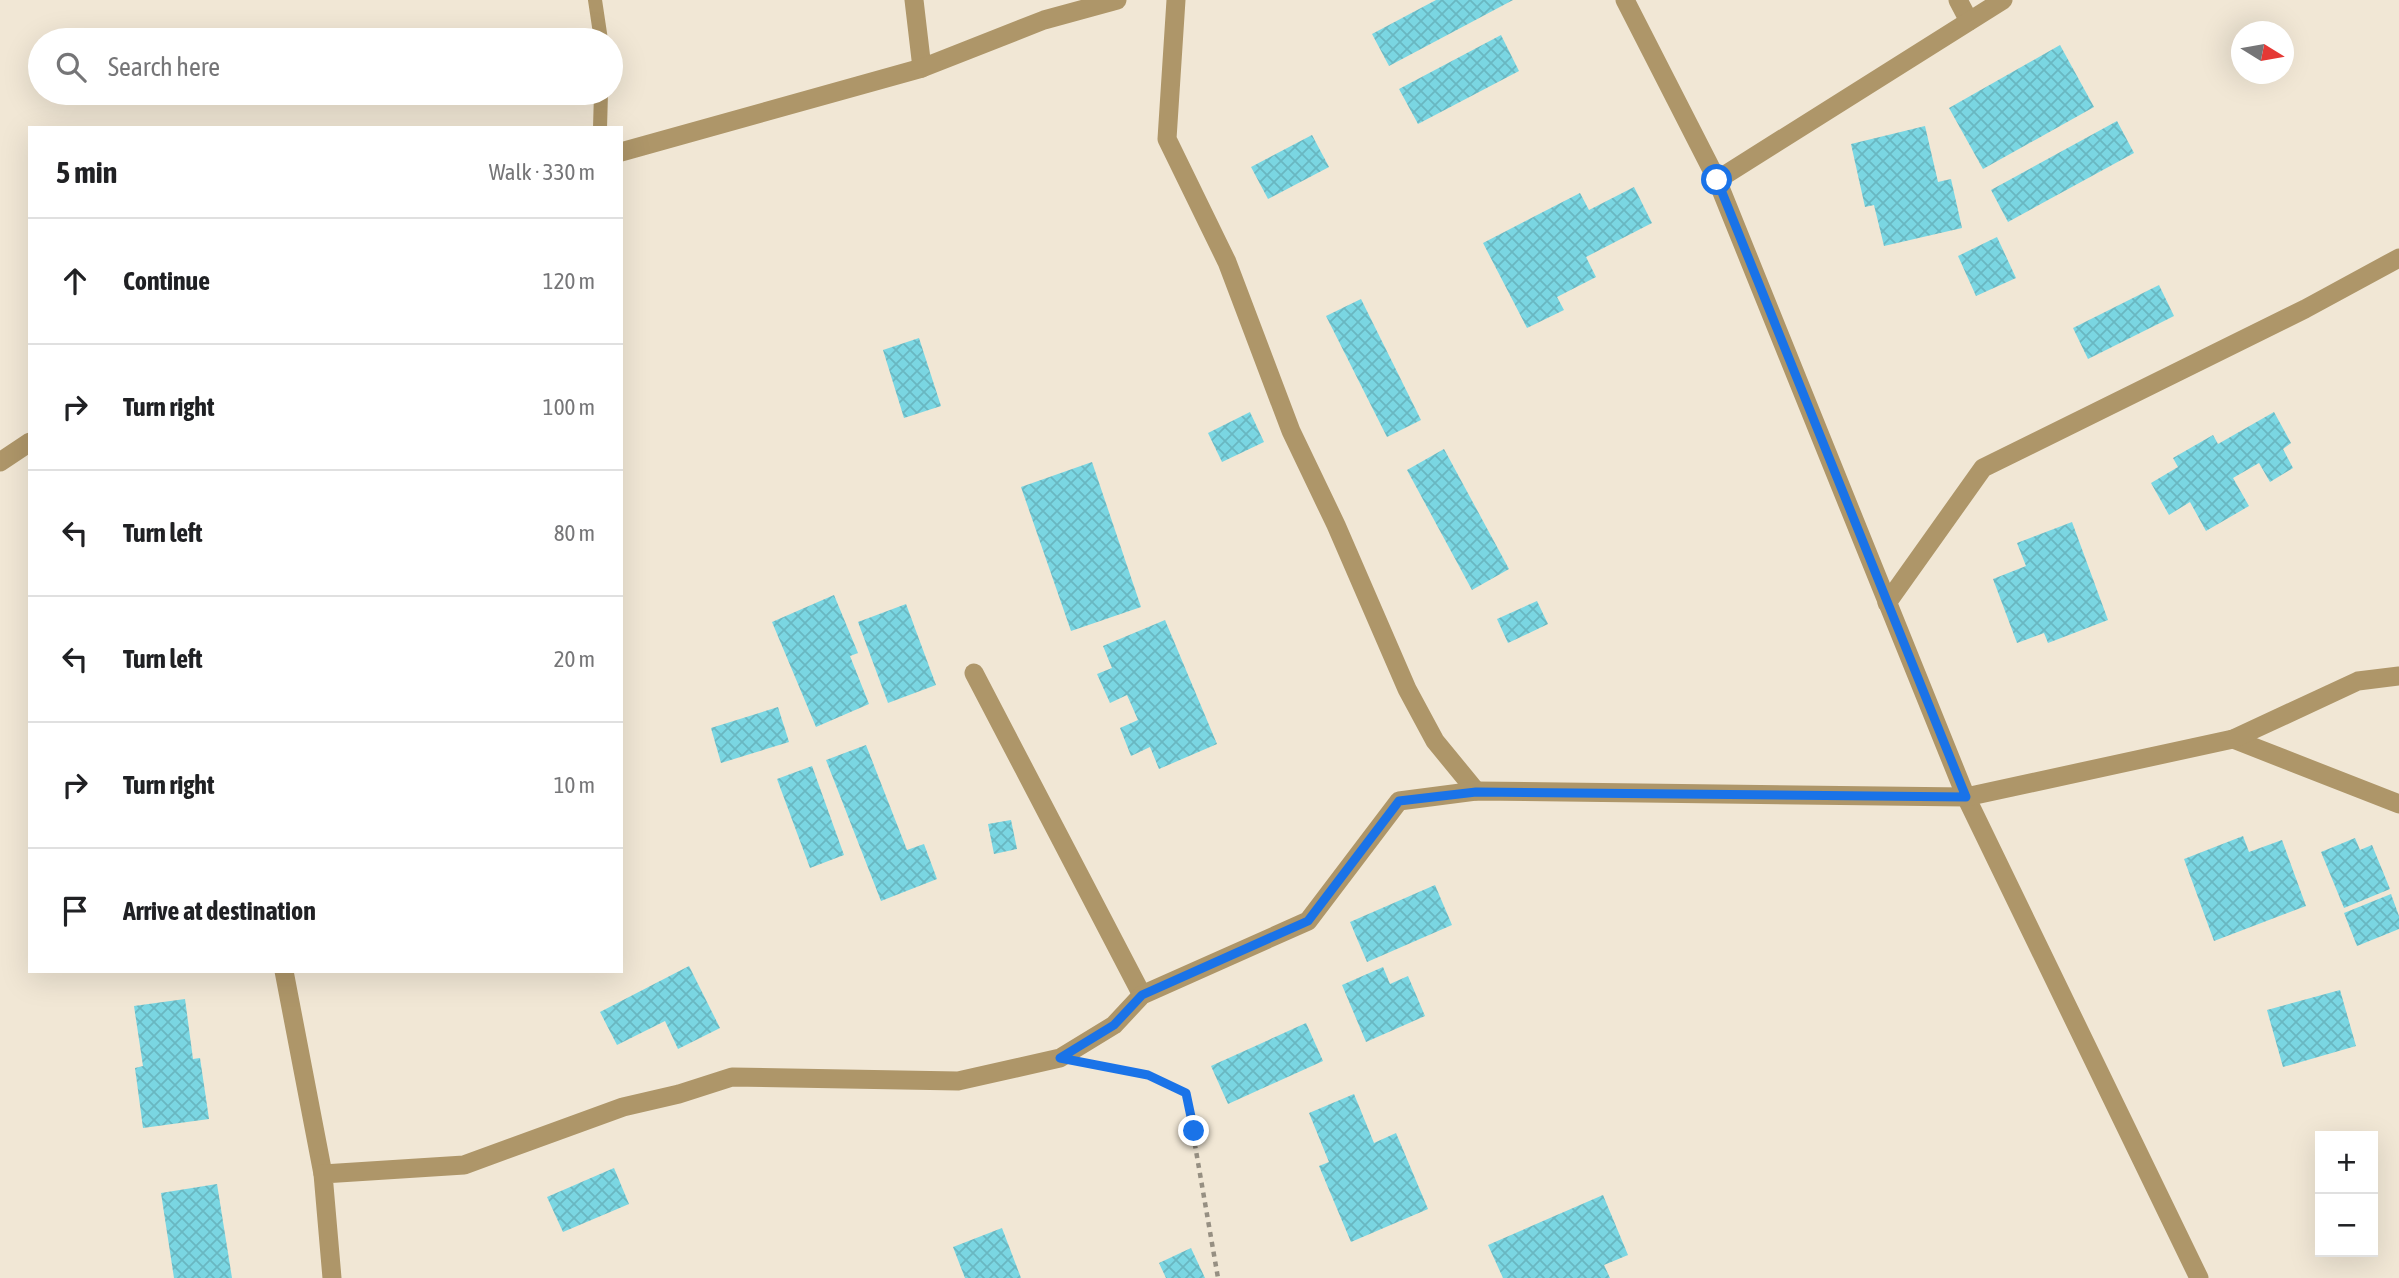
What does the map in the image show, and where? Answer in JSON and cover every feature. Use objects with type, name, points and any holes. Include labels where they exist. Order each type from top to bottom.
[{"type":"street","points":[[914,0],[922,68]]},
{"type":"street","points":[[623,151],[922,68],[1044,20],[1117,0]]},
{"type":"street","points":[[1176,0],[1167,139],[1227,262],[1291,431],[1336,525],[1407,689],[1435,741],[1476,792]]},
{"type":"street","points":[[1625,0],[1717,180],[1966,797],[2199,1278]]},
{"type":"street","points":[[1958,0],[1969,22]]},
{"type":"street","points":[[1717,180],[2003,0]]},
{"type":"street","points":[[1887,603],[1983,468],[2305,309],[2399,258]]},
{"type":"street","points":[[0,462],[28,443]]},
{"type":"street","points":[[974,673],[1142,995]]},
{"type":"street","points":[[323,1174],[464,1165],[622,1107],[679,1094],[732,1077],[958,1081],[1060,1058],[1114,1025],[1142,995],[1308,921],[1399,801],[1476,792],[1966,797],[2233,739],[2358,681],[2399,676]]},
{"type":"street","points":[[2233,739],[2399,804]]},
{"type":"street","points":[[284,973],[323,1174],[331,1278]]},
{"type":"lane","points":[[595,0],[599,28]]},
{"type":"lane","points":[[600,105],[600,126]]},
{"type":"path","points":[[1060,1058],[1148,1075],[1186,1093],[1218,1278]]},
{"type":"building","points":[[1436,0],[1513,0],[1389,66],[1372,34]]},
{"type":"building","points":[[1501,35],[1519,71],[1418,124],[1399,89]]},
{"type":"building","points":[[2060,45],[2094,107],[1983,169],[1949,108]]},
{"type":"building","points":[[2117,121],[2134,153],[2008,222],[1991,190]]},
{"type":"building","points":[[1925,126],[1938,182],[1951,179],[1962,228],[1884,246],[1874,205],[1865,207],[1851,144]]},
{"type":"building","points":[[1312,135],[1329,167],[1268,199],[1251,167]]},
{"type":"building","points":[[1634,187],[1652,223],[1586,257],[1596,277],[1557,297],[1564,310],[1527,328],[1483,243],[1580,193],[1589,210]]},
{"type":"building","points":[[1997,237],[2016,278],[1976,296],[1958,256]]},
{"type":"building","points":[[2159,285],[2174,316],[2088,359],[2073,328]]},
{"type":"building","points":[[1361,299],[1421,420],[1387,437],[1326,316]]},
{"type":"building","points":[[919,338],[941,406],[904,418],[883,350]]},
{"type":"building","points":[[1250,412],[1264,442],[1222,462],[1208,433]]},
{"type":"building","points":[[2274,412],[2291,443],[2283,449],[2293,468],[2270,482],[2259,463],[2233,478],[2249,506],[2206,531],[2190,502],[2169,515],[2151,483],[2178,467],[2173,458],[2213,435],[2218,444]]},
{"type":"building","points":[[1444,449],[1509,569],[1472,590],[1407,470]]},
{"type":"building","points":[[1092,462],[1141,607],[1071,631],[1021,487]]},
{"type":"building","points":[[2072,522],[2108,620],[2048,643],[2044,633],[2017,643],[1993,579],[2026,566],[2017,543]]},
{"type":"building","points":[[834,595],[858,653],[850,656],[869,704],[816,727],[772,622]]},
{"type":"building","points":[[1537,601],[1548,624],[1508,643],[1497,619]]},
{"type":"building","points":[[906,604],[936,685],[888,703],[858,622]]},
{"type":"building","points":[[1165,620],[1217,744],[1159,769],[1150,747],[1131,756],[1120,728],[1138,720],[1127,695],[1110,703],[1097,674],[1112,668],[1103,646]]},
{"type":"building","points":[[778,707],[789,742],[721,763],[711,728]]},
{"type":"building","points":[[866,745],[907,850],[924,844],[937,879],[881,901],[826,760]]},
{"type":"building","points":[[812,766],[844,855],[810,868],[777,779]]},
{"type":"building","points":[[1011,820],[1017,849],[994,854],[988,824]]},
{"type":"building","points":[[2243,836],[2249,852],[2282,840],[2306,906],[2214,941],[2184,859]]},
{"type":"building","points":[[2355,838],[2360,850],[2372,845],[2390,889],[2344,908],[2321,852]]},
{"type":"building","points":[[1435,885],[1452,925],[1367,962],[1350,922]]},
{"type":"building","points":[[2391,894],[2399,916],[2399,929],[2357,946],[2344,913]]},
{"type":"building","points":[[689,966],[720,1028],[678,1049],[665,1021],[617,1045],[600,1012]]},
{"type":"building","points":[[1383,967],[1390,984],[1408,976],[1425,1016],[1366,1042],[1342,985]]},
{"type":"building","points":[[2340,990],[2356,1046],[2283,1067],[2267,1010]]},
{"type":"building","points":[[185,999],[193,1059],[200,1058],[209,1119],[143,1128],[135,1068],[143,1066],[134,1006]]},
{"type":"building","points":[[1306,1023],[1323,1061],[1228,1104],[1211,1066]]},
{"type":"building","points":[[1354,1094],[1374,1143],[1396,1133],[1428,1209],[1351,1242],[1319,1166],[1329,1162],[1309,1113]]},
{"type":"building","points":[[614,1168],[629,1204],[563,1232],[547,1197]]},
{"type":"building","points":[[217,1184],[232,1278],[174,1278],[161,1193]]},
{"type":"building","points":[[1603,1195],[1628,1255],[1604,1265],[1610,1278],[1503,1278],[1488,1245]]},
{"type":"building","points":[[1002,1228],[1021,1278],[965,1278],[953,1247]]},
{"type":"building","points":[[1191,1248],[1205,1278],[1166,1278],[1159,1263]]},
{"type":"route","points":[[1194,1131],[1186,1093],[1148,1075],[1060,1058],[1114,1025],[1142,995],[1308,921],[1399,801],[1476,792],[1966,797],[1717,180]]}]
